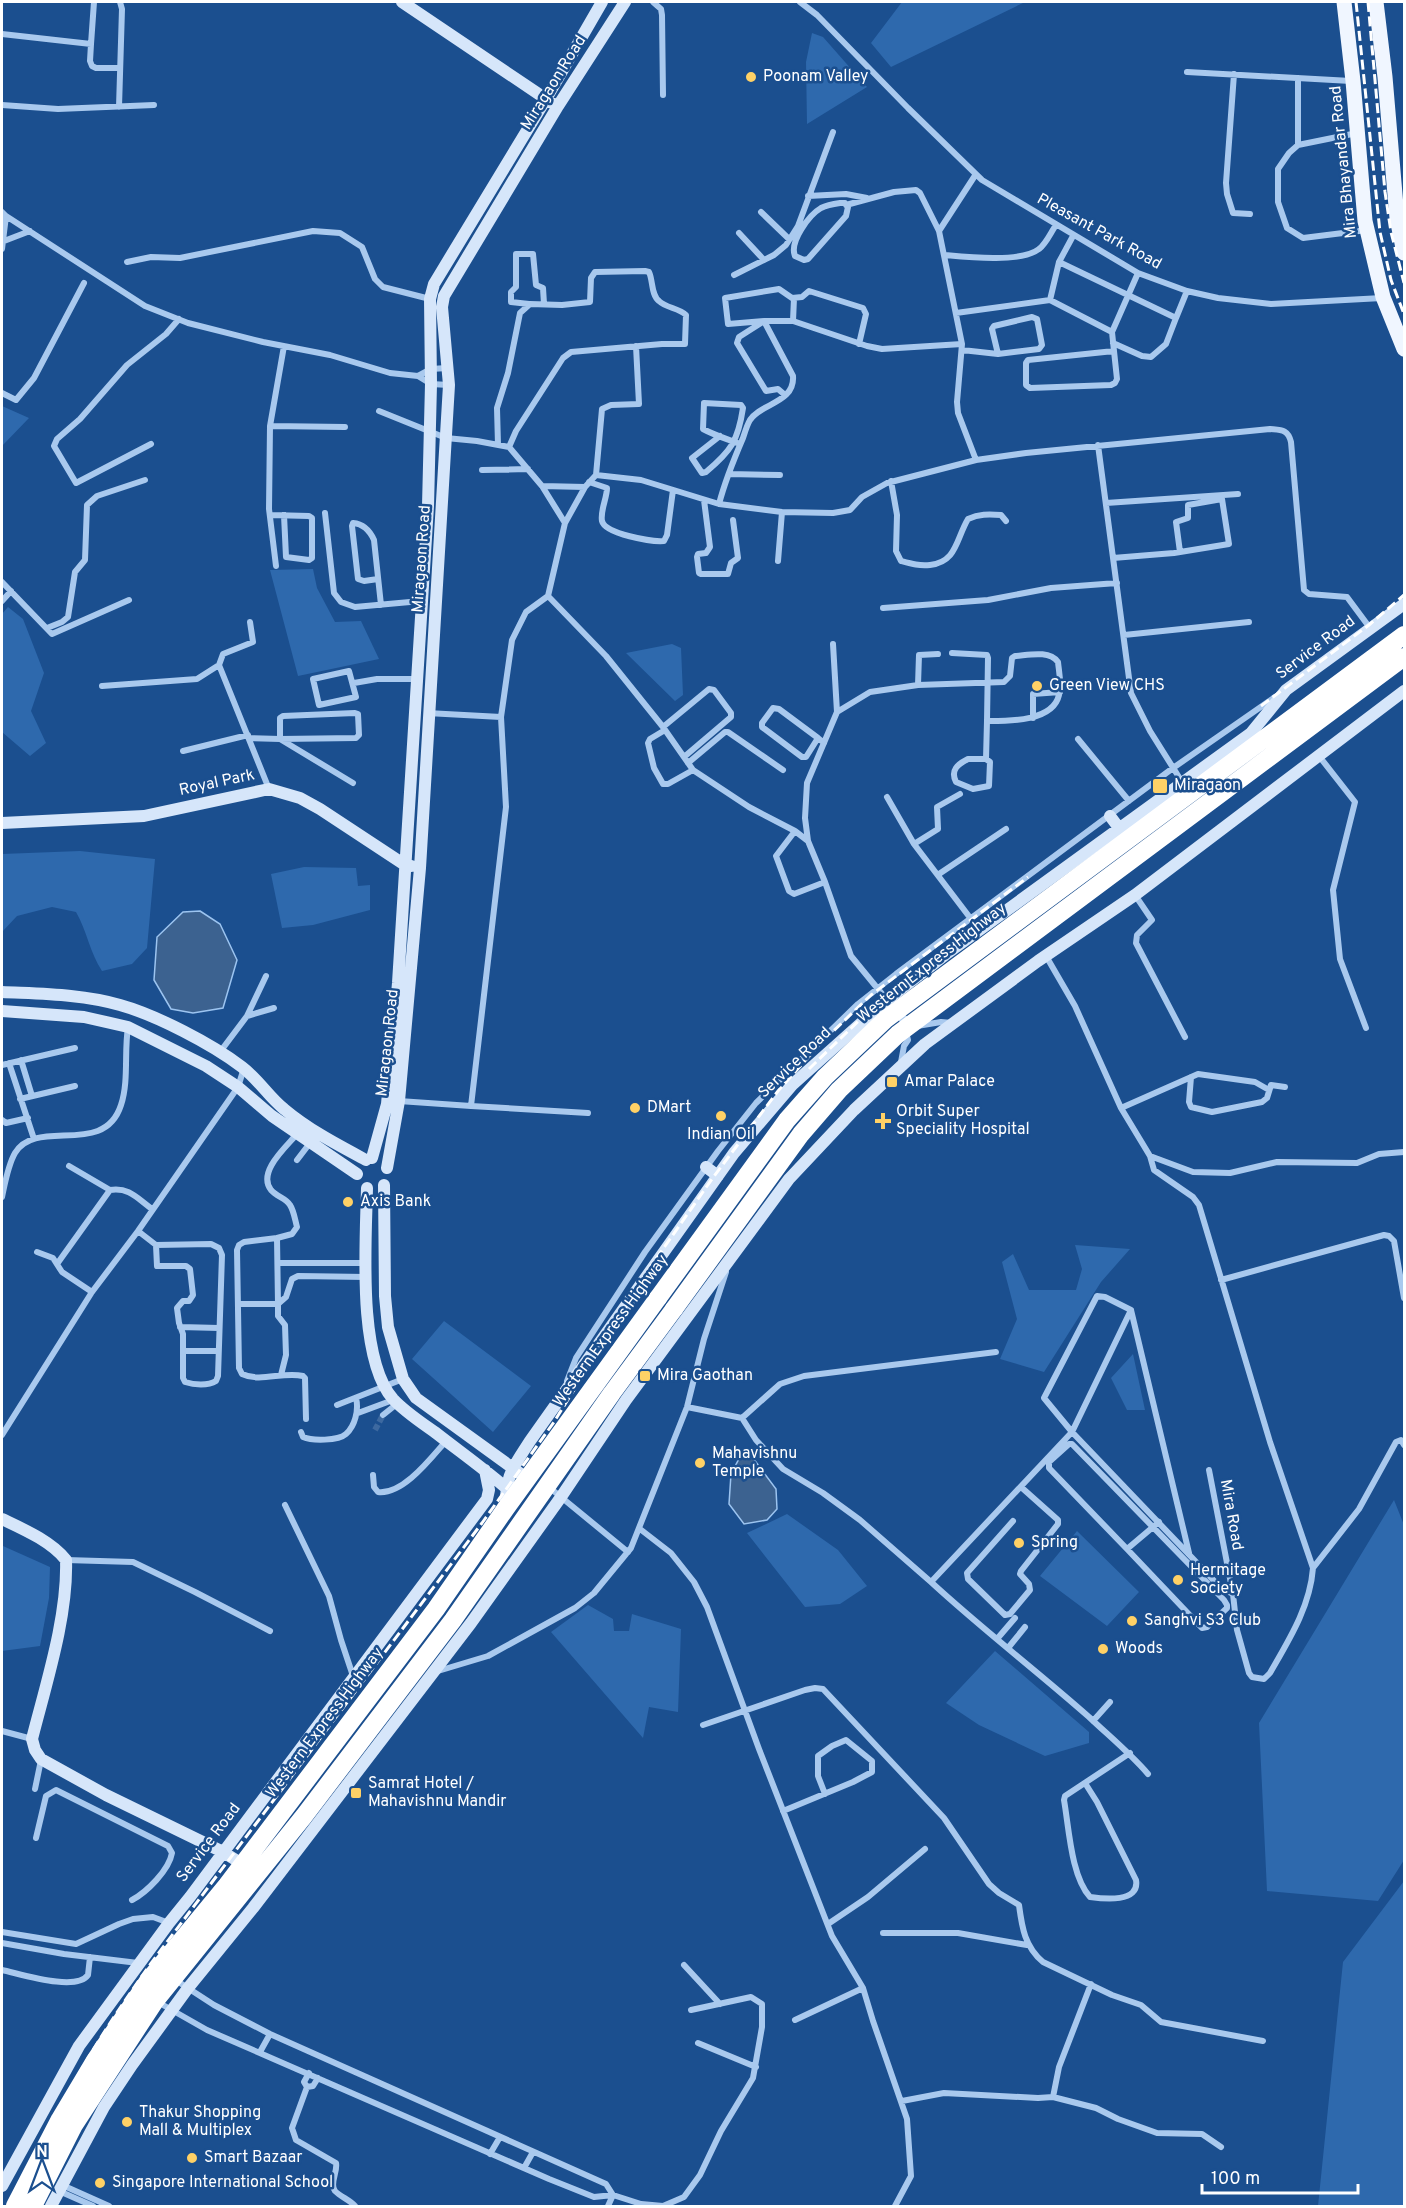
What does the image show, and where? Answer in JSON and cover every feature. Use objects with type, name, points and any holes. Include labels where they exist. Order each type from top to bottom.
[{"type":"highway","name":"Western Express Highway","points":[[33,2206],[74,2125],[155,2001],[506,1508],[787,1120],[825,1077],[886,1019],[1404,635]]},
{"type":"highway","name":"Western Express Highway","points":[[15,2206],[60,2119],[94,2062],[142,1990],[250,1869],[304,1816],[554,1491],[612,1393],[801,1134],[839,1090],[898,1034],[1404,657]]},
{"type":"main road","points":[[402,2],[558,106]]},
{"type":"main road","name":"Miragaon Road","points":[[369,1159],[387,1104],[398,983],[430,431],[430,299],[434,284],[602,2]]},
{"type":"main road","name":"Miragaon Road","points":[[387,1168],[399,1101],[420,868],[449,385],[442,307],[444,296],[558,106],[625,2]]},
{"type":"main road","name":"Mira Bhayandar Road","points":[[1344,2],[1367,230],[1383,297],[1400,325],[1404,349]]},
{"type":"main road","points":[[1376,2],[1397,218],[1404,253]]},
{"type":"main road","name":"Service Road","points":[[505,1486],[513,1468],[563,1393],[718,1176],[792,1085],[887,1000],[945,955],[1251,733],[1286,690],[1404,604]]},
{"type":"main road","points":[[51,2206],[104,2107],[172,2010],[253,1908],[432,1673],[554,1491],[626,1400],[789,1179],[854,1110],[952,1023],[1135,895],[1404,691]]},
{"type":"main road","name":"Royal Park","points":[[2,823],[144,816],[268,789],[300,798],[405,865],[420,868]]},
{"type":"main road","points":[[1110,816],[1119,828]]},
{"type":"main road","points":[[937,944],[945,955]]},
{"type":"main road","points":[[2,992],[84,998],[120,1005],[150,1017],[206,1043],[244,1068],[284,1109],[324,1137],[369,1159],[379,1159],[387,1168],[388,1174],[384,1185],[385,1296],[390,1335],[403,1379],[416,1398],[528,1479]]},
{"type":"main road","points":[[2,1011],[84,1017],[128,1027],[206,1066],[238,1087],[297,1134],[357,1174]]},
{"type":"main road","points":[[142,1035],[150,1017]]},
{"type":"main road","points":[[369,1159],[358,1168],[359,1180],[367,1188],[373,1189],[384,1185]]},
{"type":"main road","points":[[706,1167],[718,1176]]},
{"type":"main road","points":[[367,1188],[365,1263],[368,1321],[372,1352],[385,1387],[396,1401],[505,1486],[506,1508]]},
{"type":"main road","name":"Service Road","points":[[2,2186],[79,2046],[487,1499],[489,1490],[485,1470]]},
{"type":"main road","points":[[2,1519],[33,1535],[66,1560],[67,1578],[56,1640],[32,1739],[41,1760],[120,1802],[223,1852],[250,1869]]},
{"type":"street","points":[[94,2],[90,61],[96,68],[120,68]]},
{"type":"street","points":[[119,107],[122,9],[120,2]]},
{"type":"street","points":[[653,2],[661,9],[662,15],[663,95]]},
{"type":"street","name":"Pleasant Park Road","points":[[800,2],[817,15],[982,180],[1138,273],[1187,291],[1218,298],[1271,304],[1383,297]]},
{"type":"street","points":[[2,34],[91,44]]},
{"type":"street","points":[[1187,72],[1353,81]]},
{"type":"street","points":[[1234,74],[1227,194],[1233,213],[1250,214]]},
{"type":"street","points":[[1298,78],[1298,145]]},
{"type":"street","points":[[2,105],[58,109],[154,105]]},
{"type":"street","points":[[734,275],[774,255],[789,240],[798,226],[833,132]]},
{"type":"street","points":[[1358,132],[1298,145],[1288,153],[1278,169],[1278,202],[1287,228],[1303,238],[1367,230]]},
{"type":"street","points":[[939,231],[976,174]]},
{"type":"street","points":[[846,205],[848,211],[846,216],[808,259],[804,260],[795,256],[793,249],[795,243],[803,227],[815,212],[827,206],[840,203],[846,205],[894,192],[916,190],[920,193],[939,231],[963,347],[957,402],[958,413],[976,460]]},
{"type":"street","points":[[808,196],[846,194],[868,199]]},
{"type":"street","points":[[761,212],[789,240]]},
{"type":"street","points":[[3,215],[145,306],[179,319],[390,372],[418,376],[431,384],[449,385]]},
{"type":"street","points":[[2,249],[3,215]]},
{"type":"street","points":[[944,255],[980,259],[1028,253],[1040,249],[1056,225]]},
{"type":"street","points":[[4,241],[30,231]]},
{"type":"street","points":[[127,262],[150,257],[180,258],[314,231],[340,233],[362,247],[375,279],[383,288],[430,299]]},
{"type":"street","points":[[739,233],[764,260]]},
{"type":"street","points":[[1050,300],[1059,262],[1073,236]]},
{"type":"street","points":[[509,447],[516,431],[566,356],[571,352],[636,346],[684,345],[686,342],[686,315],[682,311],[659,302],[655,296],[649,272],[595,272],[591,278],[590,302],[562,305],[530,304],[511,302],[511,292],[516,287],[516,254],[533,254],[536,285],[543,288],[544,304]]},
{"type":"street","points":[[1059,262],[1176,318]]},
{"type":"street","points":[[1114,351],[1028,360],[1026,385],[1029,388],[1115,383],[1117,379],[1112,332],[1138,273]]},
{"type":"street","points":[[2,393],[16,400],[34,378],[84,283]]},
{"type":"street","points":[[859,344],[866,314],[863,308],[809,291],[802,297],[794,298],[788,297],[779,289],[725,298],[728,324],[793,321],[859,344],[882,349],[963,347],[998,354],[1042,347],[1037,319],[1032,317],[993,327],[998,354]]},
{"type":"street","points":[[1113,343],[1142,356],[1151,357],[1166,344],[1187,291]]},
{"type":"street","points":[[793,321],[794,298]]},
{"type":"street","points":[[956,314],[1050,300],[1112,332]]},
{"type":"street","points":[[498,445],[497,408],[508,373],[520,313],[530,304]]},
{"type":"street","points":[[152,444],[76,483],[54,446],[57,439],[80,419],[127,365],[166,334],[179,319]]},
{"type":"street","points":[[720,436],[692,458],[702,472],[706,472],[726,455],[737,443],[750,420],[785,395],[791,386],[793,376],[764,321]]},
{"type":"street","points":[[764,321],[739,337],[737,343],[766,391],[778,389],[785,395]]},
{"type":"street","points":[[276,567],[270,515],[270,426],[284,346]]},
{"type":"street","points":[[471,1106],[506,807],[501,717],[512,640],[526,612],[548,596],[565,523],[587,484],[596,475],[602,409],[611,405],[637,405],[640,400],[636,346]]},
{"type":"street","points":[[418,376],[431,369],[448,368]]},
{"type":"street","points":[[719,504],[737,443],[743,406],[704,404],[702,428],[737,443]]},
{"type":"street","points":[[379,411],[446,438],[509,447],[542,486],[565,523]]},
{"type":"street","points":[[270,426],[345,427]]},
{"type":"street","points":[[596,475],[641,480],[719,504],[782,512],[833,513],[850,510],[872,490],[891,481],[976,460],[1270,429],[1286,431],[1290,442],[1304,590],[1309,594],[1347,597],[1370,628]]},
{"type":"street","points":[[1098,446],[1131,693],[1150,731],[1182,783]]},
{"type":"street","points":[[482,470],[528,469]]},
{"type":"street","points":[[729,474],[780,475]]},
{"type":"street","points":[[46,628],[68,617],[75,572],[85,560],[87,505],[97,496],[145,480]]},
{"type":"street","points":[[891,481],[897,515],[896,551],[901,561],[917,566],[942,563],[951,555],[968,519],[987,514],[1001,515],[1006,521]]},
{"type":"street","points":[[542,486],[587,484],[607,488],[602,520],[606,526],[628,536],[658,541],[664,541],[667,535],[673,490]]},
{"type":"street","points":[[1106,503],[1238,494]]},
{"type":"street","points":[[1113,558],[1180,552],[1228,544],[1222,499],[1188,505],[1188,518],[1176,522],[1180,552]]},
{"type":"street","points":[[704,500],[710,547],[706,553],[698,554],[699,573],[728,574],[730,572],[731,563],[738,558],[733,520]]},
{"type":"street","points":[[778,561],[782,512]]},
{"type":"street","points":[[325,513],[336,597],[355,608],[421,601]]},
{"type":"street","points":[[270,515],[284,515],[312,518],[312,558],[309,560],[286,557],[284,515]]},
{"type":"street","points":[[378,579],[364,581],[358,579],[353,524],[361,525],[370,531],[374,540],[381,605]]},
{"type":"street","points":[[2,582],[52,634],[129,600]]},
{"type":"street","points":[[883,608],[988,600],[1051,588],[1117,583]]},
{"type":"street","points":[[2,601],[11,591]]},
{"type":"street","points":[[548,596],[606,656],[664,729],[693,770],[749,807],[795,831],[808,841]]},
{"type":"street","points":[[102,686],[197,679],[219,665],[223,654],[252,642],[250,622]]},
{"type":"street","points":[[1124,635],[1249,622]]},
{"type":"street","points":[[832,644],[837,712]]},
{"type":"street","points":[[952,653],[987,655],[986,759],[990,762],[989,786],[973,789],[956,782],[954,770],[958,764],[968,759],[986,759]]},
{"type":"street","points":[[918,685],[919,656],[938,654]]},
{"type":"street","points":[[821,740],[779,709],[773,708],[762,723],[762,727],[802,757],[806,757],[821,740],[837,712],[870,692],[918,685],[1004,682],[1008,679],[1010,662],[1015,656],[1051,655],[1058,662],[1060,692],[1054,704],[1033,718],[1022,721],[987,721]]},
{"type":"street","points":[[219,665],[268,789]]},
{"type":"street","points":[[349,671],[354,683],[356,694],[354,698],[321,705],[318,703],[313,681],[315,678],[349,671]]},
{"type":"street","points":[[354,683],[377,679],[416,678]]},
{"type":"street","points":[[686,760],[731,717],[731,713],[714,690],[708,689],[648,743],[654,768],[663,783],[668,784],[693,770]]},
{"type":"street","points":[[563,1393],[576,1358],[645,1252],[706,1167],[763,1095],[858,1004],[877,989],[1173,768],[1286,690]]},
{"type":"street","points":[[1033,718],[1033,694],[1060,692]]},
{"type":"street","points":[[414,713],[501,717]]},
{"type":"street","points":[[183,751],[248,736],[280,739],[356,738],[359,735],[358,714],[283,716],[280,718],[280,739]]},
{"type":"street","points":[[686,760],[728,732],[783,770]]},
{"type":"street","points":[[280,739],[353,783]]},
{"type":"street","points":[[821,740],[805,793],[808,841],[851,956],[901,1016],[917,1026],[941,1022],[952,1023]]},
{"type":"street","points":[[1078,740],[1129,801]]},
{"type":"street","points":[[1319,756],[1355,802],[1334,890],[1340,958],[1366,1028]]},
{"type":"street","points":[[914,844],[938,829],[937,807],[960,794]]},
{"type":"street","points":[[887,797],[914,844],[971,919]]},
{"type":"street","points":[[939,874],[1006,829]]},
{"type":"street","points":[[795,831],[777,856],[789,891],[794,894],[825,882]]},
{"type":"street","points":[[1135,895],[1152,920],[1137,935],[1136,943],[1185,1037]]},
{"type":"street","points":[[1046,956],[1075,1006],[1121,1108],[1150,1156],[1154,1170],[1193,1197],[1200,1205],[1270,1442],[1313,1568]]},
{"type":"street","points":[[220,1052],[248,1016],[266,976]]},
{"type":"street","points":[[248,1016],[274,1008]]},
{"type":"street","points":[[901,1016],[908,1035],[901,1066]]},
{"type":"street","points":[[2,1197],[15,1152],[34,1139],[93,1133],[105,1129],[115,1119],[124,1089],[128,1027]]},
{"type":"street","points":[[2,1065],[75,1048]]},
{"type":"street","points":[[21,1060],[32,1096]]},
{"type":"street","points":[[9,1063],[34,1139]]},
{"type":"street","points":[[2,1435],[92,1292],[138,1231],[238,1087],[244,1068]]},
{"type":"street","points":[[1121,1108],[1202,1074],[1255,1082],[1269,1089]]},
{"type":"street","points":[[1191,1077],[1189,1102],[1191,1107],[1206,1112],[1262,1102],[1267,1098],[1273,1084],[1285,1087]]},
{"type":"street","points":[[20,1099],[75,1086]]},
{"type":"street","points":[[399,1101],[588,1113]]},
{"type":"street","points":[[2,1120],[6,1123],[28,1118]]},
{"type":"street","points":[[297,1134],[267,1174],[269,1187],[275,1194],[288,1201],[292,1207],[297,1227],[292,1234],[243,1242],[237,1250],[239,1368],[242,1374],[256,1378],[281,1374],[301,1375],[305,1378],[306,1419]]},
{"type":"street","points":[[297,1160],[310,1143]]},
{"type":"street","points":[[1150,1156],[1193,1172],[1230,1173],[1277,1162],[1357,1163],[1379,1154],[1404,1152]]},
{"type":"street","points":[[69,1166],[110,1190],[121,1188],[128,1191],[152,1209]]},
{"type":"street","points":[[57,1264],[110,1190]]},
{"type":"street","points":[[138,1231],[156,1245],[211,1244],[219,1248],[222,1255],[218,1351],[216,1381],[212,1383],[191,1384],[185,1382],[183,1378],[183,1334],[177,1308],[183,1301],[189,1300],[192,1295],[190,1269],[186,1266],[157,1266],[156,1245]]},
{"type":"street","points":[[1221,1280],[1384,1235],[1394,1241],[1404,1298]]},
{"type":"street","points":[[277,1238],[278,1316],[285,1325],[286,1355],[281,1374]]},
{"type":"street","points":[[37,1252],[53,1258],[62,1272],[92,1292]]},
{"type":"street","points":[[432,1673],[488,1656],[575,1608],[594,1593],[628,1552],[640,1529],[687,1407],[704,1339],[730,1258]]},
{"type":"street","points":[[278,1263],[365,1263]]},
{"type":"street","points":[[238,1304],[278,1304],[286,1297],[292,1279],[298,1276],[366,1277]]},
{"type":"street","points":[[1131,1310],[1105,1297],[1097,1296],[1044,1395],[1072,1432],[1220,1587],[1233,1594]]},
{"type":"street","points":[[931,1582],[1072,1432],[1131,1310]]},
{"type":"street","points":[[1131,1310],[1189,1553]]},
{"type":"street","points":[[180,1327],[219,1328]]},
{"type":"street","points":[[183,1351],[218,1351]]},
{"type":"street","points":[[742,1418],[780,1384],[804,1376],[996,1353]]},
{"type":"street","points":[[338,1405],[403,1379]]},
{"type":"street","points":[[301,1432],[303,1437],[310,1439],[339,1438],[348,1432],[358,1413],[356,1398]]},
{"type":"street","points":[[358,1413],[396,1401]]},
{"type":"street","points":[[383,1415],[396,1401]]},
{"type":"street","points":[[687,1407],[742,1418],[756,1440],[783,1469],[823,1493],[860,1520],[1130,1753],[1149,1774]]},
{"type":"street","points":[[373,1475],[374,1487],[378,1492],[392,1491],[410,1478],[446,1441]]},
{"type":"street","points":[[1313,1568],[1359,1509],[1394,1444],[1397,1441],[1403,1441]]},
{"type":"street","points":[[1069,1444],[1072,1444],[1227,1605],[1227,1608],[1207,1627],[1202,1628],[1127,1549],[1049,1468],[1049,1462],[1069,1444]]},
{"type":"street","name":"Mira Road","points":[[1209,1470],[1233,1594],[1237,1630],[1252,1677],[1264,1679],[1270,1673],[1300,1621],[1312,1582],[1313,1568]]},
{"type":"street","points":[[1012,1521],[967,1573],[968,1579],[1005,1615],[1010,1614],[1030,1590],[1029,1584],[1020,1571],[1058,1524],[1058,1520],[1021,1487]]},
{"type":"street","points":[[554,1491],[628,1552]]},
{"type":"street","points":[[285,1505],[328,1596],[354,1677]]},
{"type":"street","points":[[1127,1549],[1159,1522]]},
{"type":"street","points":[[640,1529],[671,1553],[694,1582],[707,1606],[832,1936],[863,1988],[907,2119],[911,2175],[895,2206]]},
{"type":"street","points":[[66,1560],[133,1562],[270,1631]]},
{"type":"street","points":[[997,1639],[1015,1618]]},
{"type":"street","points":[[1008,1648],[1025,1627]]},
{"type":"street","points":[[703,1725],[805,1690],[823,1689],[944,1818],[989,1884],[1019,1905],[1027,1945],[1033,1954],[1043,1962],[1112,1995],[1141,2005],[1161,2022],[1263,2041]]},
{"type":"street","points":[[1093,1722],[1110,1702]]},
{"type":"street","points":[[2,1731],[32,1739]]},
{"type":"street","points":[[783,1811],[825,1794],[872,1772],[872,1761],[846,1740],[832,1746],[819,1756],[818,1776],[825,1794]]},
{"type":"street","points":[[1085,1783],[1136,1880],[1137,1887],[1134,1892],[1114,1900],[1090,1897],[1084,1890],[1074,1856],[1064,1800],[1065,1796],[1130,1753]]},
{"type":"street","points":[[35,1789],[41,1760]]},
{"type":"street","points":[[36,1838],[46,1796],[56,1790],[168,1846],[172,1853],[170,1860],[151,1887],[132,1900]]},
{"type":"street","points":[[113,1818],[120,1802]]},
{"type":"street","points":[[828,1924],[868,1897],[925,1849]]},
{"type":"street","points":[[2,1932],[76,1944],[133,1919],[153,1917],[169,1923]]},
{"type":"street","points":[[883,1933],[958,1933],[1027,1945]]},
{"type":"street","points":[[2,1943],[139,1963]]},
{"type":"street","points":[[2,1970],[64,1983],[78,1983],[88,1975],[90,1957]]},
{"type":"street","points":[[684,1965],[720,2004]]},
{"type":"street","points":[[172,1978],[214,2005],[270,2034],[606,2184],[613,2195]]},
{"type":"street","points":[[1053,2097],[1059,2067],[1091,1984]]},
{"type":"street","points":[[795,2020],[863,1988]]},
{"type":"street","points":[[155,2001],[207,2030],[594,2197],[613,2195],[640,2205],[663,2206],[684,2197],[700,2175],[721,2131],[753,2078],[762,2027],[762,2004],[751,1997],[691,2010]]},
{"type":"street","points":[[260,2052],[270,2034]]},
{"type":"street","points":[[698,2043],[756,2067]]},
{"type":"street","points":[[309,2073],[304,2082],[307,2087],[292,2133],[296,2140],[336,2163],[337,2169],[332,2185],[334,2190],[355,2206]]},
{"type":"street","points":[[307,2087],[313,2086],[318,2078]]},
{"type":"street","points":[[902,2101],[944,2093],[1053,2097],[1096,2108],[1118,2119],[1157,2133],[1202,2134],[1221,2147]]},
{"type":"street","points":[[490,2154],[500,2137]]},
{"type":"street","points":[[524,2168],[533,2152]]},
{"type":"street","points":[[60,2188],[93,2206]]},
{"type":"street","points":[[60,2188],[109,2206]]},
{"type":"street","points":[[608,2206],[613,2195]]},
{"type":"shaded area","points":[[902,2],[1025,2],[891,67],[871,43]]},
{"type":"shaded area","points":[[812,33],[823,37],[867,87],[807,124],[806,62]]},
{"type":"shaded area","points":[[2,406],[29,418],[2,446]]},
{"type":"shaded area","points":[[313,569],[317,588],[335,622],[361,621],[379,659],[298,676],[270,570]]},
{"type":"shaded area","points":[[8,607],[23,619],[44,673],[31,711],[46,743],[30,756],[2,732],[2,614]]},
{"type":"shaded area","points":[[672,644],[681,648],[683,695],[675,701],[626,653]]},
{"type":"shaded area","points":[[80,851],[155,859],[147,948],[132,964],[102,971],[76,912],[52,907],[17,916],[2,932],[2,854]]},
{"type":"shaded area","points":[[304,867],[356,868],[358,886],[370,885],[370,910],[313,925],[282,928],[271,874]]},
{"type":"shaded area","points":[[200,911],[220,924],[237,960],[223,1008],[193,1013],[171,1009],[154,980],[157,937],[183,912]]},
{"type":"shaded area","points":[[1075,1245],[1130,1249],[1101,1282],[1044,1372],[1000,1359],[1017,1319],[1002,1262],[1013,1254],[1029,1290],[1076,1290],[1082,1269]]},
{"type":"shaded area","points":[[444,1321],[531,1386],[493,1432],[412,1359]]},
{"type":"shaded area","points":[[1133,1354],[1145,1410],[1127,1410],[1111,1378]]},
{"type":"shaded area","points":[[750,1454],[776,1489],[777,1509],[767,1520],[744,1524],[729,1504],[731,1474],[740,1457]]},
{"type":"shaded area","points":[[1394,1500],[1404,1525],[1404,1860],[1378,1901],[1267,1891],[1259,1723]]},
{"type":"shaded area","points":[[787,1514],[838,1550],[867,1586],[840,1604],[805,1607],[747,1533]]},
{"type":"shaded area","points":[[1077,1531],[1139,1592],[1107,1626],[1040,1576]]},
{"type":"shaded area","points":[[3,1546],[50,1567],[49,1598],[40,1646],[2,1651]]},
{"type":"shaded area","points":[[588,1605],[613,1619],[614,1631],[629,1631],[632,1614],[681,1629],[678,1712],[649,1707],[643,1738],[551,1632]]},
{"type":"shaded area","points":[[995,1651],[1089,1732],[1089,1743],[1045,1756],[979,1725],[946,1703]]},
{"type":"shaded area","points":[[1404,1881],[1404,2206],[1318,2206],[1343,1962]]},
{"type":"tunnel","points":[[375,1430],[383,1415]]},
{"type":"railway","points":[[1356,2],[1380,232],[1391,280],[1404,314]]},
{"type":"railway","points":[[1368,2],[1385,192],[1391,232],[1404,283]]},
{"type":"railway","points":[[1261,706],[1369,625],[1404,595]]},
{"type":"railway","points":[[17,2206],[67,2096],[110,2022],[149,1966],[482,1523],[554,1422],[649,1269],[712,1179],[778,1091],[821,1043],[871,995],[1028,877]]},
{"type":"railway","points":[[809,1069],[878,1002],[954,944]]},
{"type":"railway","points":[[96,2063],[135,2002]]},
{"type":"place","name":"Poonam Valley","points":[[751,77]]},
{"type":"place","name":"Green View CHS","points":[[1037,686]]},
{"type":"place","name":"Miragaon","points":[[1160,786]]},
{"type":"place","name":"Amar Palace","points":[[892,1082]]},
{"type":"place","name":"DMart","points":[[635,1108]]},
{"type":"place","name":"Indian Oil","points":[[721,1116]]},
{"type":"place","name":"Orbit Super Speciality Hospital","points":[[883,1121]]},
{"type":"place","name":"Axis Bank","points":[[348,1202]]},
{"type":"place","name":"Mira Gaothan","points":[[645,1376]]},
{"type":"place","name":"Mahavishnu Temple","points":[[700,1463]]},
{"type":"place","name":"Spring","points":[[1019,1543]]},
{"type":"place","name":"Hermitage Society","points":[[1178,1580]]},
{"type":"place","name":"Sanghvi S3 Club","points":[[1132,1621]]},
{"type":"place","name":"Woods","points":[[1103,1649]]},
{"type":"place","name":"Samrat Hotel / Mahavishnu Mandir","points":[[356,1793]]},
{"type":"place","name":"Thakur Shopping Mall & Multiplex","points":[[127,2122]]},
{"type":"place","name":"Smart Bazaar","points":[[192,2158]]},
{"type":"place","name":"Singapore International School","points":[[100,2183]]}]
